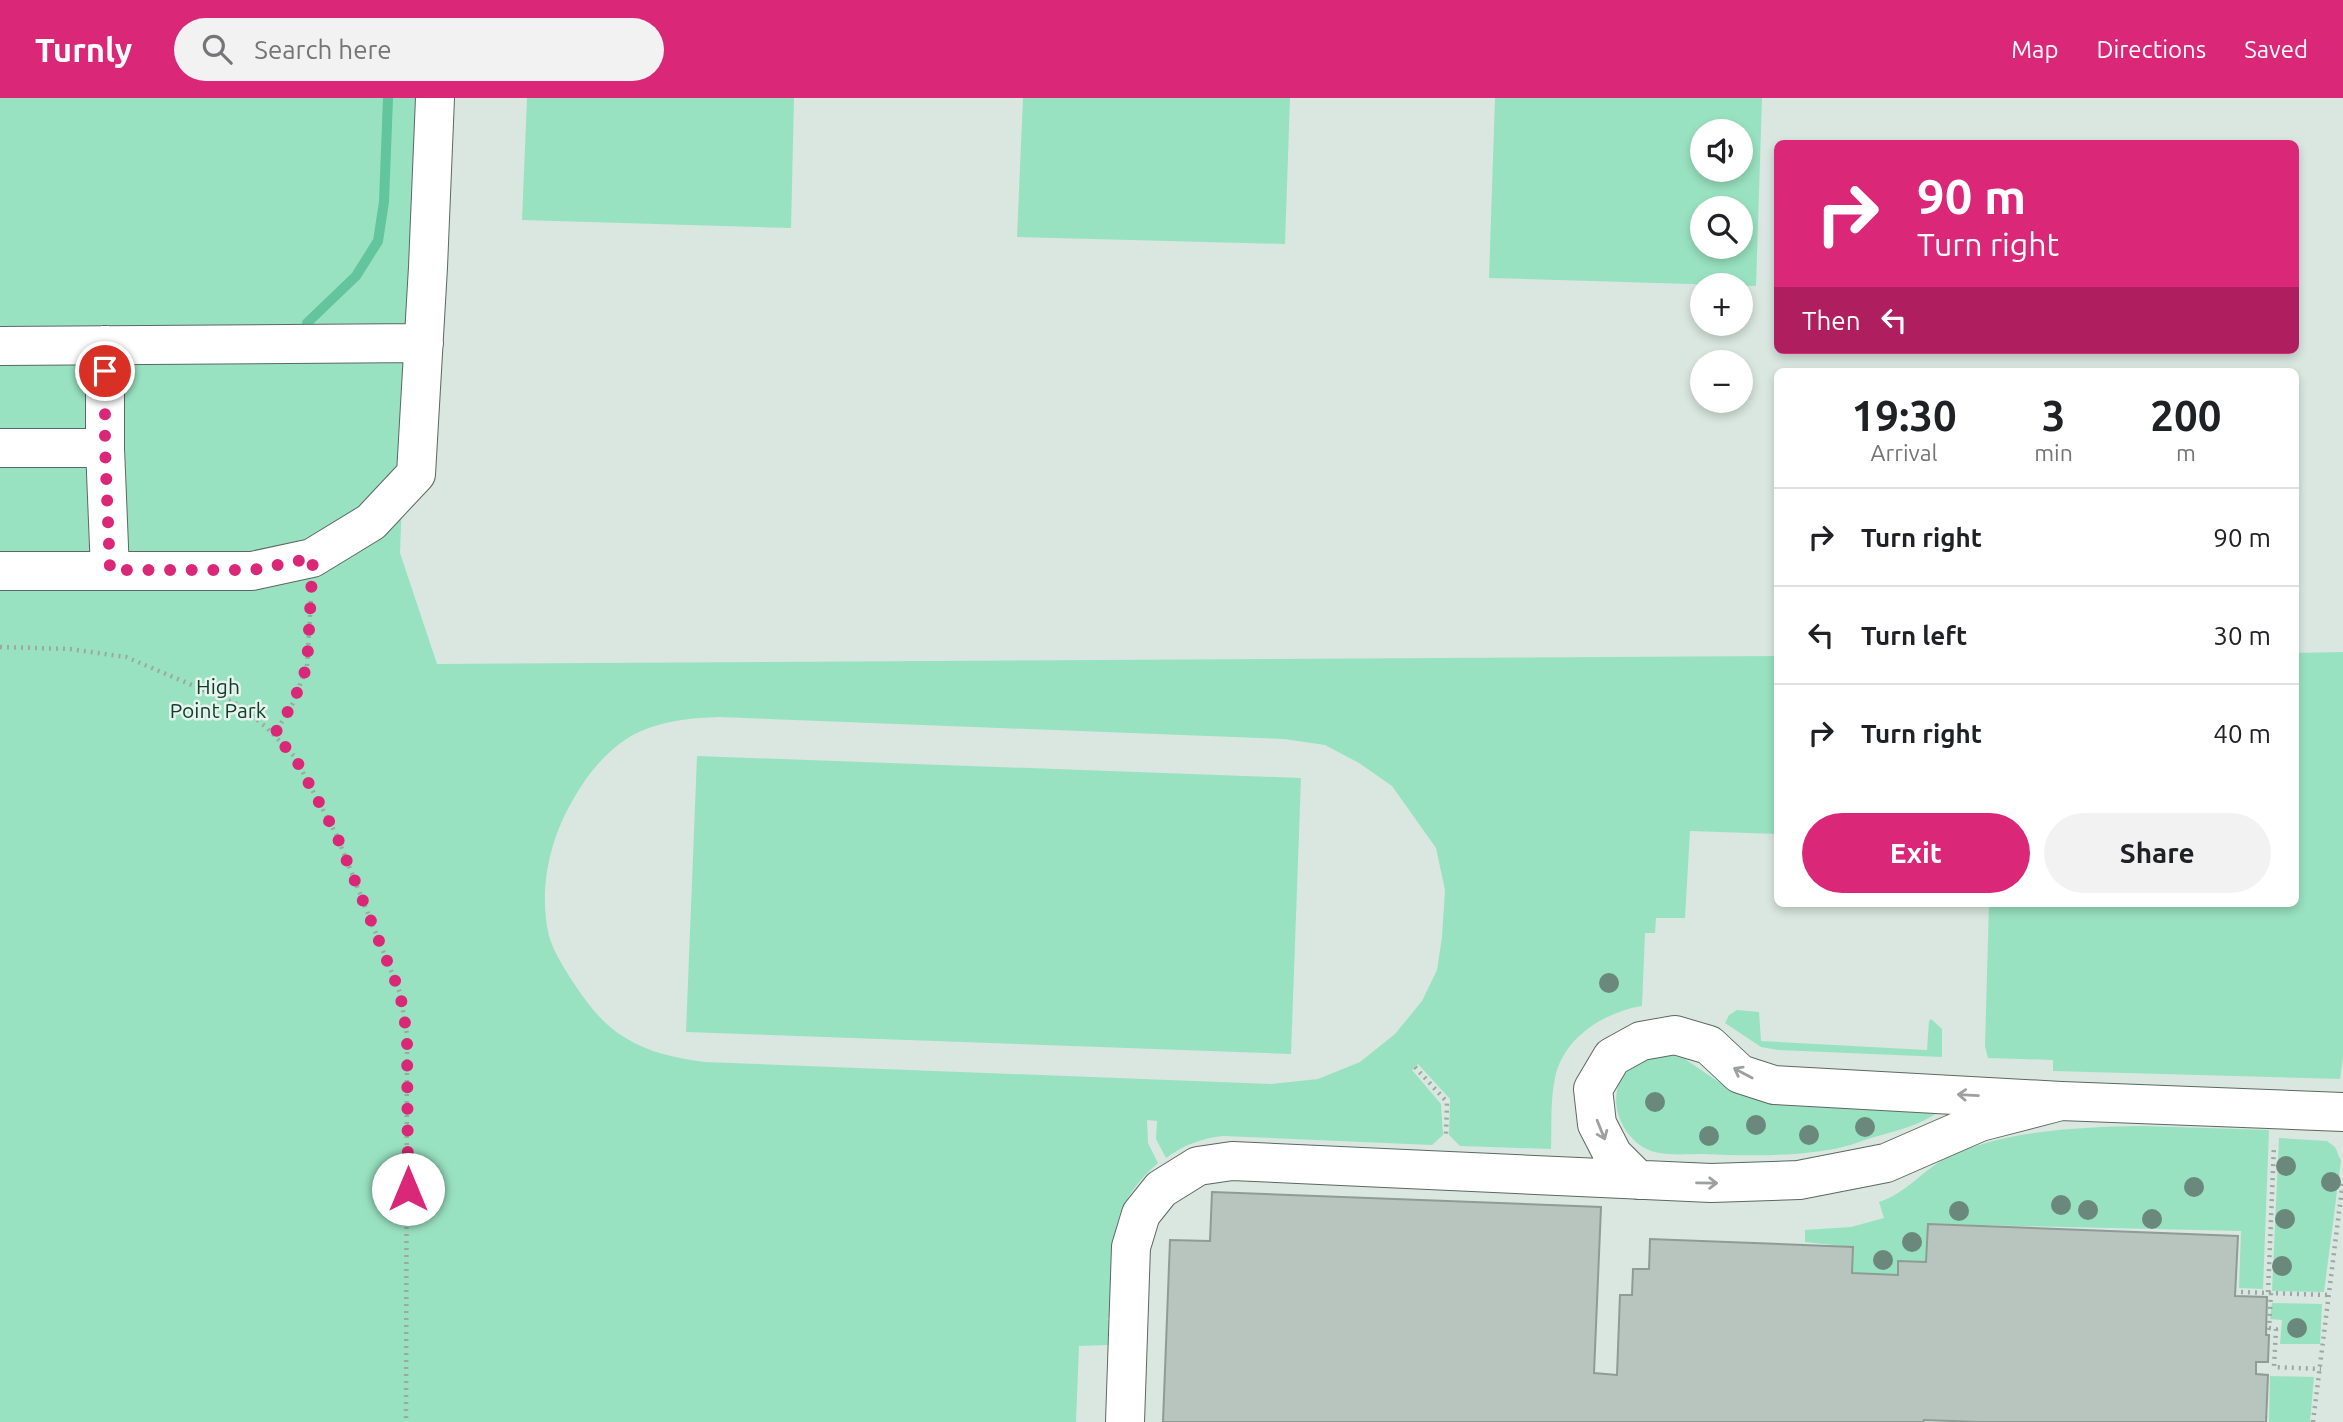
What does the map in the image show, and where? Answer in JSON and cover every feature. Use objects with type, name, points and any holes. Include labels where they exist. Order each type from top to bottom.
[{"type":"lane","points":[[0,571],[253,570],[313,558],[372,522],[416,474],[435,98]]},
{"type":"lane","points":[[0,346],[424,343]]},
{"type":"lane","points":[[105,345],[105,447],[110,570]]},
{"type":"lane","points":[[0,448],[105,447]]},
{"type":"lane","points":[[1638,1180],[1613,1155],[1597,1124],[1593,1089],[1612,1057],[1641,1041],[1675,1035],[1709,1045],[1740,1074],[1774,1085],[2060,1101],[2343,1112]]},
{"type":"lane","points":[[1125,1422],[1131,1247],[1141,1214],[1161,1189],[1198,1166],[1232,1161],[1711,1183],[1799,1180],[1886,1163],[1980,1122],[2060,1101]]},
{"type":"path","points":[[274,735],[293,703],[307,666],[313,558]]},
{"type":"path","points":[[0,647],[70,649],[126,657],[239,705],[294,756],[336,834],[400,993],[407,1035],[406,1422]]},
{"type":"path","points":[[1415,1067],[1447,1102],[1446,1145]]},
{"type":"path","points":[[2274,1134],[2269,1293],[2269,1328],[2276,1329],[2274,1367],[2320,1368]]},
{"type":"path","points":[[2313,1422],[2343,1180]]},
{"type":"path","points":[[2241,1292],[2329,1295]]},
{"type":"green space","name":"High Point Park","points":[[0,98],[417,98],[400,553],[437,664],[1774,656],[1774,834],[1690,831],[1685,918],[1656,918],[1655,933],[1645,933],[1642,1006],[1613,1014],[1587,1029],[1576,1039],[1559,1064],[1553,1087],[1551,1149],[1460,1146],[1449,1135],[1450,1099],[1418,1064],[1412,1070],[1441,1104],[1443,1135],[1432,1145],[1223,1136],[1193,1143],[1166,1158],[1156,1139],[1157,1121],[1147,1120],[1148,1143],[1158,1163],[1140,1181],[1120,1215],[1113,1251],[1112,1317],[1108,1317],[1111,1322],[1109,1345],[1079,1346],[1076,1422],[0,1422]],"holes":[[[719,717],[1284,739],[1325,745],[1359,763],[1392,786],[1436,848],[1445,890],[1437,970],[1422,1001],[1395,1034],[1360,1062],[1318,1079],[1271,1084],[705,1062],[684,1059],[643,1047],[624,1037],[604,1021],[569,976],[549,936],[545,900],[548,864],[558,830],[574,798],[588,777],[613,749],[634,734],[664,723]]]},
{"type":"green space","points":[[527,98],[794,98],[791,228],[522,220]]},
{"type":"green space","points":[[1023,98],[1290,98],[1285,244],[1017,237]]},
{"type":"green space","points":[[1495,98],[1762,98],[1756,286],[1753,286],[1753,273],[1690,273],[1690,284],[1489,278]]},
{"type":"green space","points":[[2343,652],[2343,1057],[2340,1079],[2053,1071],[2053,1060],[1988,1058],[1985,1046],[1989,907],[2299,907],[2299,653]]},
{"type":"green space","points":[[697,756],[1301,778],[1291,1054],[686,1032]]},
{"type":"green space","points":[[1737,1010],[1759,1012],[1761,1041],[1927,1050],[1931,1019],[1942,1029],[1942,1057],[1761,1047],[1725,1023],[1729,1015]]},
{"type":"green space","points":[[1671,1055],[1685,1059],[1735,1093],[1766,1101],[1937,1113],[1909,1127],[1827,1150],[1756,1155],[1657,1153],[1640,1145],[1623,1126],[1618,1114],[1617,1089],[1631,1068],[1650,1058]]},
{"type":"green space","points":[[2142,1126],[2269,1130],[2263,1289],[2239,1288],[2241,1231],[1928,1224],[1926,1262],[1899,1261],[1898,1275],[1852,1273],[1853,1247],[1805,1242],[1805,1230],[1851,1227],[1884,1218],[1879,1202],[1897,1194],[1946,1158],[1968,1149],[1992,1141],[2042,1132]]},
{"type":"green space","points":[[2279,1138],[2327,1141],[2335,1147],[2341,1161],[2324,1292],[2272,1291]]},
{"type":"green space","points":[[2272,1303],[2322,1304],[2320,1344],[2280,1344],[2282,1320],[2270,1319]]},
{"type":"green space","points":[[2270,1376],[2314,1377],[2310,1422],[2269,1422]]},
{"type":"building","points":[[1212,1192],[1601,1207],[1594,1373],[1617,1375],[1620,1295],[1632,1295],[1633,1269],[1649,1269],[1650,1239],[1853,1247],[1852,1273],[1898,1275],[1898,1261],[1926,1262],[1928,1224],[2238,1236],[2235,1296],[2267,1297],[2268,1362],[2256,1362],[2256,1374],[2268,1375],[2266,1422],[1163,1422],[1170,1240],[1210,1241]]},
{"type":"waterway","points":[[307,323],[356,276],[378,241],[384,202],[388,98]]},
{"type":"route","points":[[105,371],[110,570],[253,570],[313,558],[307,666],[293,703],[274,735],[294,756],[336,834],[400,993],[407,1035],[408,1189]]}]
